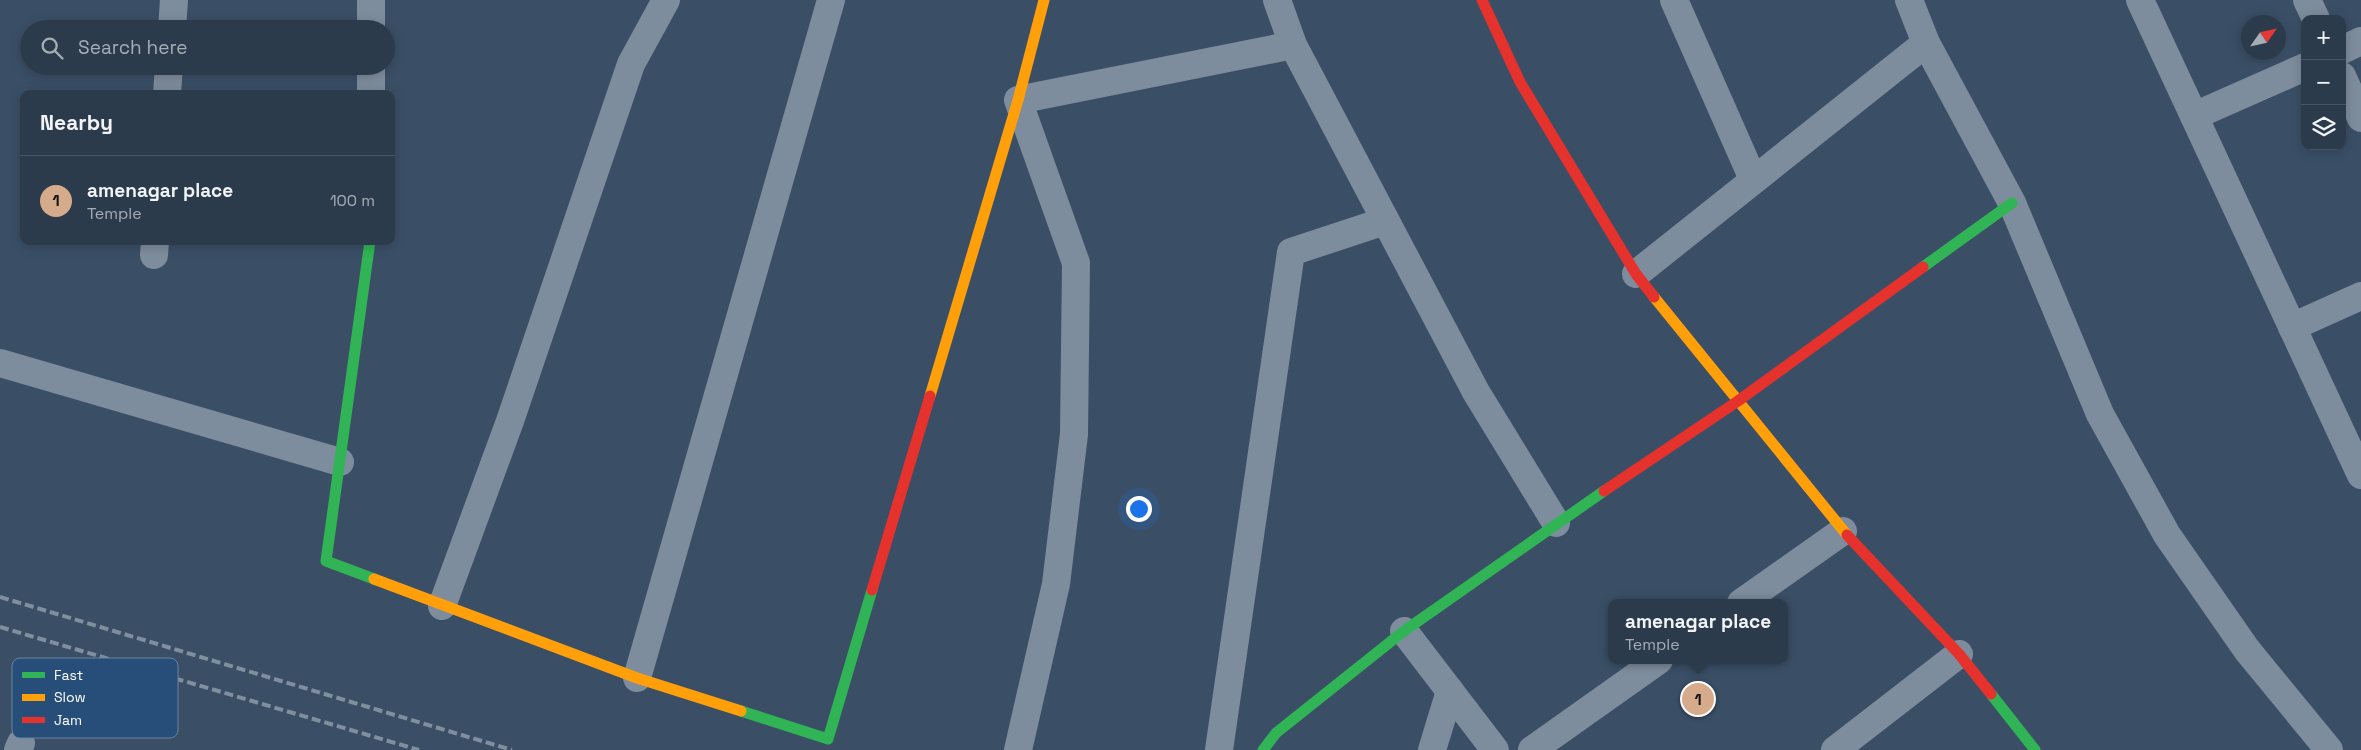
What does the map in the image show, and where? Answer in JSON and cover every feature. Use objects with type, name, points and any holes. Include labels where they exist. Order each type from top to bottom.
[{"type":"street","points":[[173,20],[174,0]]},
{"type":"street","points":[[371,0],[371,20]]},
{"type":"street","points":[[442,606],[510,421],[631,64],[666,0]]},
{"type":"street","points":[[637,678],[831,0]]},
{"type":"street","points":[[369,245],[326,562],[637,678],[828,739],[1018,100],[1044,0]]},
{"type":"street","points":[[1277,0],[1293,45],[1476,392],[1556,523]]},
{"type":"street","points":[[1482,0],[1520,82],[1636,274],[1843,531],[1958,654],[2035,750]]},
{"type":"street","points":[[1674,0],[1753,179]]},
{"type":"street","points":[[1909,0],[1926,43],[2012,203],[2100,414],[2166,535],[2247,650],[2329,750]]},
{"type":"street","points":[[2140,0],[2361,476]]},
{"type":"street","points":[[2307,0],[2314,15]]},
{"type":"street","points":[[2346,48],[2361,41]]},
{"type":"street","points":[[1636,274],[1926,43]]},
{"type":"street","points":[[1018,100],[1293,45]]},
{"type":"street","points":[[2194,116],[2301,69]]},
{"type":"street","points":[[167,90],[168,75]]},
{"type":"street","points":[[370,90],[371,75]]},
{"type":"street","points":[[2346,85],[2361,118]]},
{"type":"street","points":[[1018,100],[1076,263],[1074,434],[1056,584],[1018,750]]},
{"type":"street","points":[[1263,750],[1276,732],[1404,631],[1556,523],[1738,401],[2012,203]]},
{"type":"street","points":[[1219,750],[1291,252],[1385,221]]},
{"type":"street","points":[[2292,327],[2361,296]]},
{"type":"street","points":[[0,363],[340,462]]},
{"type":"street","points":[[1747,599],[1843,531]]},
{"type":"street","points":[[1404,631],[1494,750]]},
{"type":"street","points":[[1835,750],[1958,654]]},
{"type":"street","points":[[1532,750],[1653,664]]},
{"type":"street","points":[[1432,750],[1450,692]]},
{"type":"railway","points":[[0,597],[512,750]]},
{"type":"railway","points":[[0,627],[106,658]]},
{"type":"railway","points":[[178,679],[419,750]]},
{"type":"traffic: fast","points":[[1923,267],[2012,203]]},
{"type":"traffic: fast","points":[[369,245],[326,561],[374,579]]},
{"type":"traffic: fast","points":[[1263,750],[1276,733],[1404,631],[1604,491]]},
{"type":"traffic: fast","points":[[741,711],[828,739],[872,590]]},
{"type":"traffic: fast","points":[[1991,694],[2035,750]]},
{"type":"traffic: slow","points":[[930,396],[1018,100],[1044,0]]},
{"type":"traffic: slow","points":[[1654,297],[1847,535]]},
{"type":"traffic: slow","points":[[374,579],[637,678],[741,711]]},
{"type":"traffic: jam","points":[[1482,0],[1520,82],[1636,274],[1654,297]]},
{"type":"traffic: jam","points":[[1604,491],[1738,401],[1923,267]]},
{"type":"traffic: jam","points":[[872,590],[930,396]]},
{"type":"traffic: jam","points":[[1847,535],[1959,654],[1991,694]]},
{"type":"place","name":"amenagar place","points":[[1698,699]]}]
